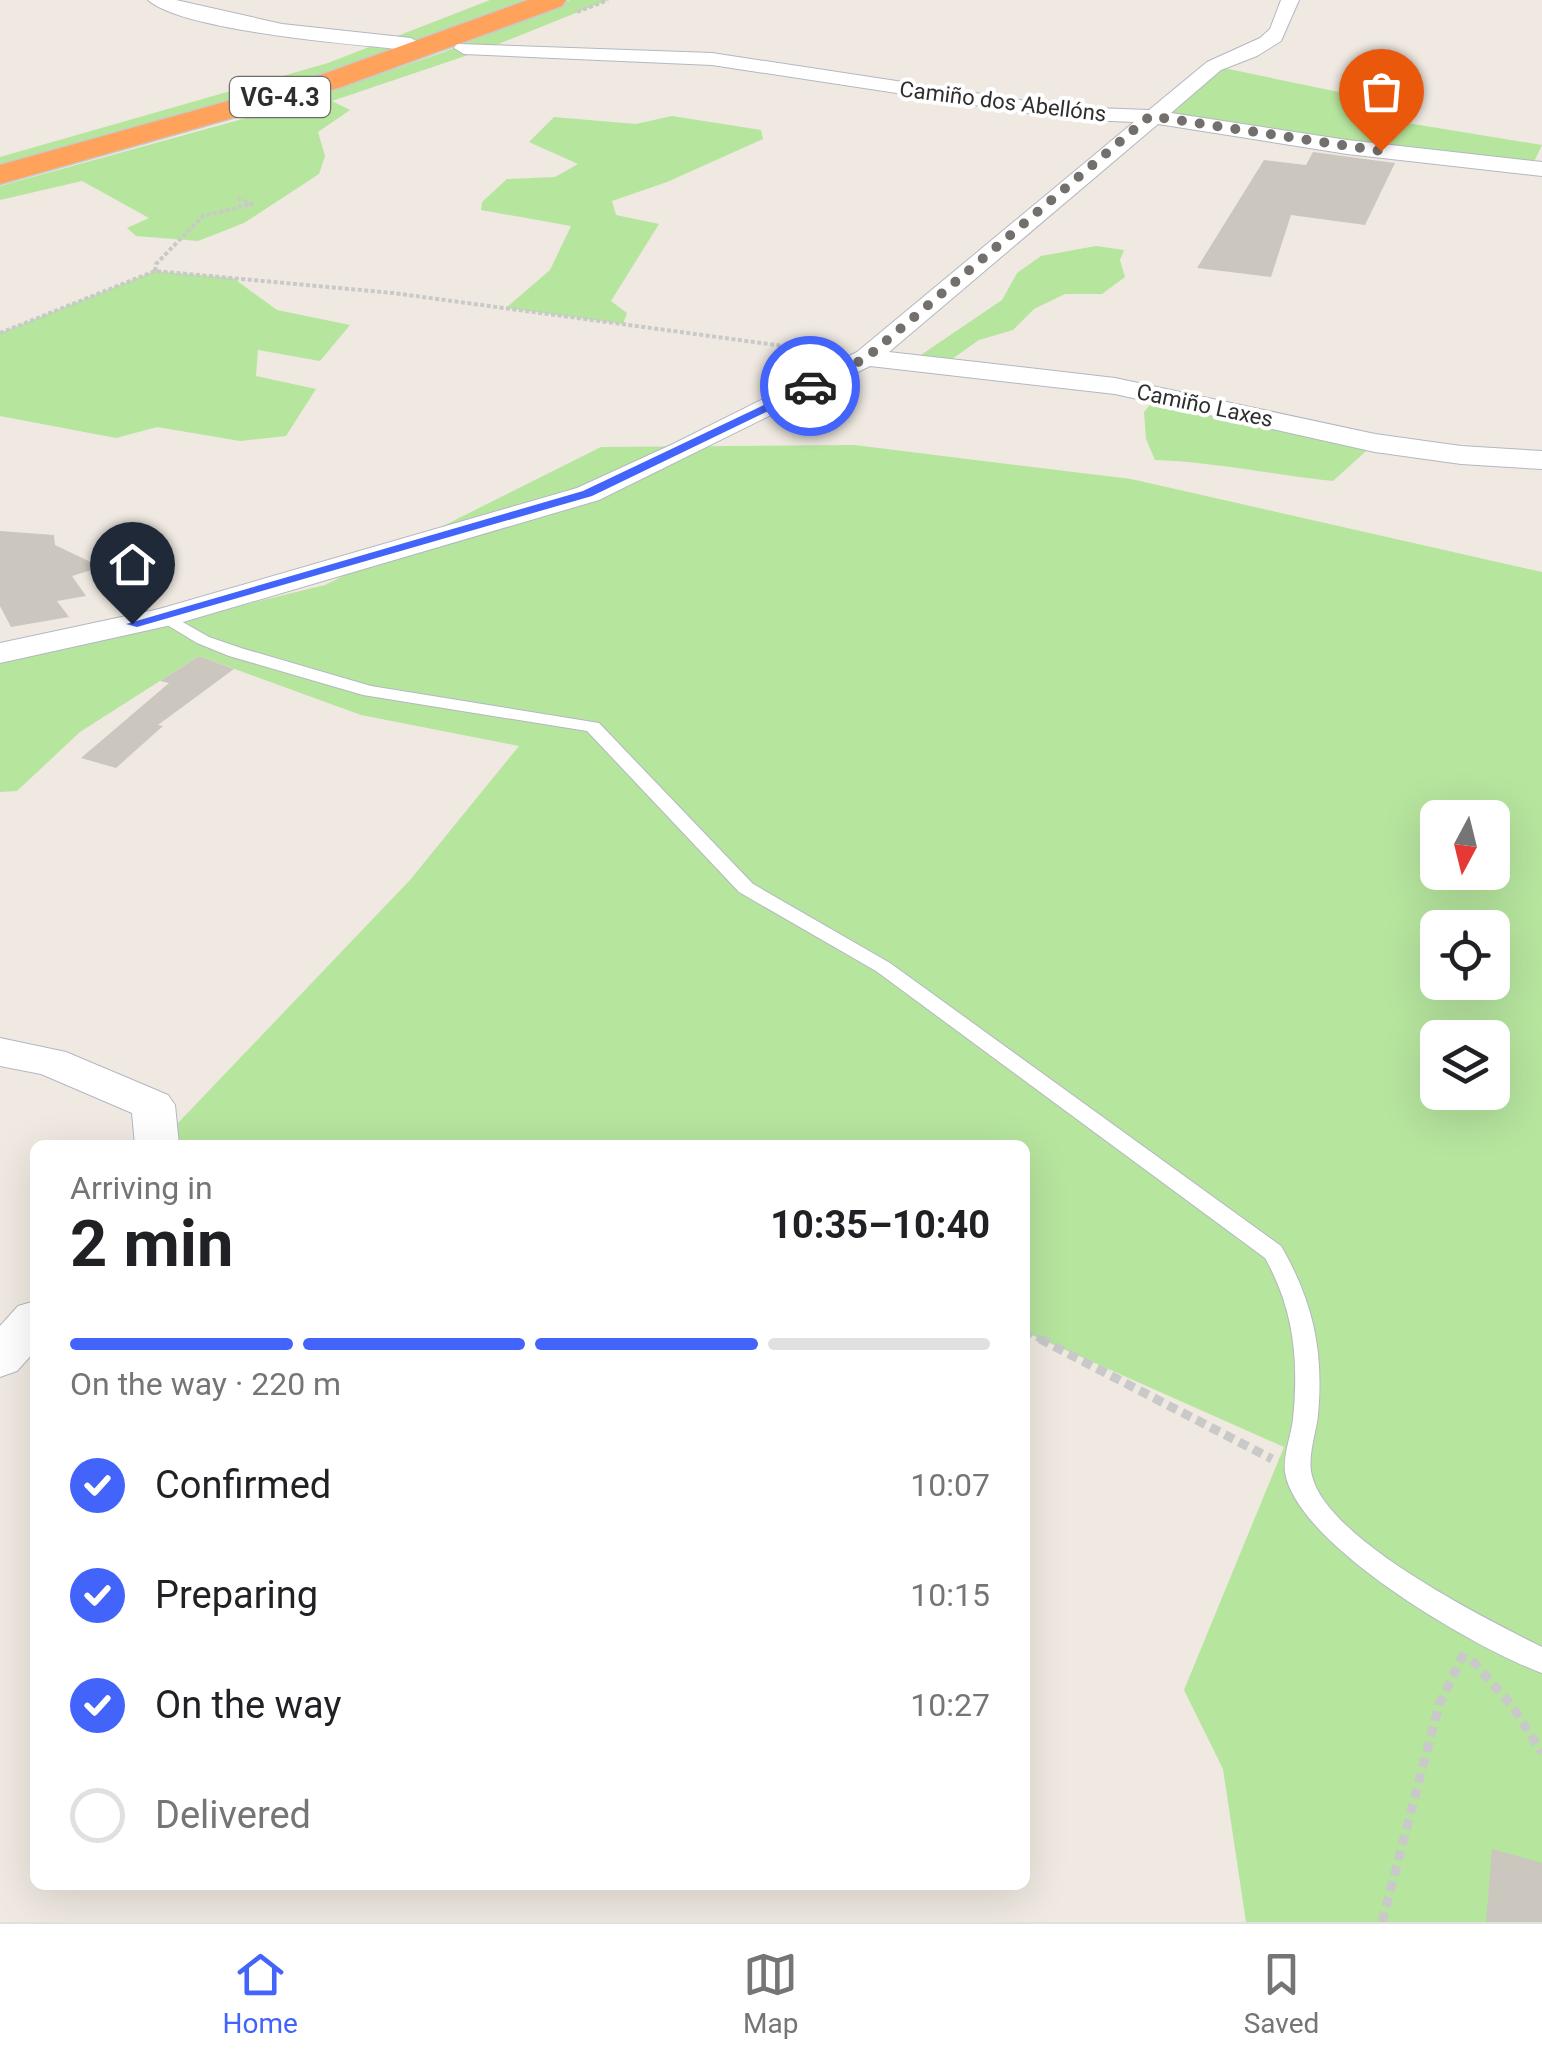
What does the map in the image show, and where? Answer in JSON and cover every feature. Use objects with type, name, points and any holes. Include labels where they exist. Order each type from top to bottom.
[{"type":"highway","name":"VG-4.3","points":[[0,176],[331,82],[553,0]]},
{"type":"street","points":[[157,0],[202,16],[299,35],[412,44]]},
{"type":"street","points":[[0,653],[166,617],[588,494],[866,358],[1150,116],[1214,66],[1274,38],[1282,26],[1284,2]]},
{"type":"street","name":"Camiño dos Abellóns","points":[[464,48],[712,59],[1067,113],[1150,116],[1347,147],[1542,169]]},
{"type":"street","name":"Camiño Laxes","points":[[866,358],[1115,386],[1375,442],[1461,455],[1542,460]]},
{"type":"street","points":[[0,1052],[51,1062],[153,1105],[156,1140]]},
{"type":"street","points":[[0,1358],[30,1324]]},
{"type":"lane","points":[[166,617],[202,640],[369,691],[593,727],[746,888],[883,967],[1273,1252],[1294,1284],[1307,1328],[1309,1380],[1298,1476],[1314,1510],[1360,1553],[1476,1628],[1542,1661]]},
{"type":"path","points":[[155,271],[156,264],[203,216],[252,204],[237,198]]},
{"type":"path","points":[[0,333],[155,271],[393,293],[866,358]]},
{"type":"path","points":[[1030,1334],[1247,1442],[1298,1476]]},
{"type":"path","points":[[1382,1922],[1439,1705],[1476,1628]]},
{"type":"path","points":[[1464,1652],[1513,1707],[1542,1752]]},
{"type":"green space","points":[[490,0],[536,0],[392,55],[0,169],[0,157],[328,63]]},
{"type":"green space","points":[[570,0],[608,0],[486,49],[332,101],[350,110],[318,132],[325,156],[319,174],[244,223],[198,241],[136,236],[127,228],[149,218],[82,181],[0,200],[0,186],[275,110],[444,52]]},
{"type":"green space","points":[[1214,66],[1406,106],[1395,121],[1542,145],[1531,168],[1150,116]]},
{"type":"green space","points":[[672,116],[761,130],[763,139],[667,182],[612,201],[616,215],[659,224],[611,301],[627,313],[623,324],[506,308],[550,270],[571,226],[481,210],[482,202],[507,179],[555,177],[578,164],[529,142],[554,117],[636,124]]},
{"type":"green space","points":[[1096,246],[1124,250],[1120,260],[1125,277],[1102,294],[1065,294],[1034,309],[1013,330],[979,340],[942,366],[909,363],[1002,300],[1017,273],[1041,256]]},
{"type":"green space","points":[[155,271],[233,278],[277,310],[350,325],[320,361],[258,350],[256,376],[316,389],[286,436],[240,441],[157,427],[116,438],[0,416],[0,333]]},
{"type":"green space","points":[[1179,399],[1375,443],[1333,481],[1155,460],[1146,439],[1144,412],[1150,405]]},
{"type":"green space","points":[[854,445],[1131,479],[1542,572],[1542,1922],[1246,1922],[1223,1769],[1184,1690],[1284,1447],[1030,1334],[1030,1140],[162,1140],[410,880],[519,746],[361,715],[199,656],[80,732],[17,791],[0,792],[0,654],[139,630],[325,585],[601,447]]},
{"type":"building","points":[[1313,152],[1395,163],[1365,225],[1291,215],[1271,277],[1197,268],[1264,160],[1306,165]]},
{"type":"building","points":[[0,531],[54,535],[55,545],[101,567],[72,576],[86,596],[57,601],[69,617],[11,627],[0,606]]},
{"type":"building","points":[[199,656],[234,669],[158,725],[163,726],[116,768],[81,758],[169,683],[160,681]]},
{"type":"building","points":[[1492,1849],[1542,1863],[1542,1922],[1486,1922]]},
{"type":"way so far","points":[[810,386],[866,358],[1150,116],[1381,151]]},
{"type":"route","points":[[132,624],[588,494],[810,386]]}]
